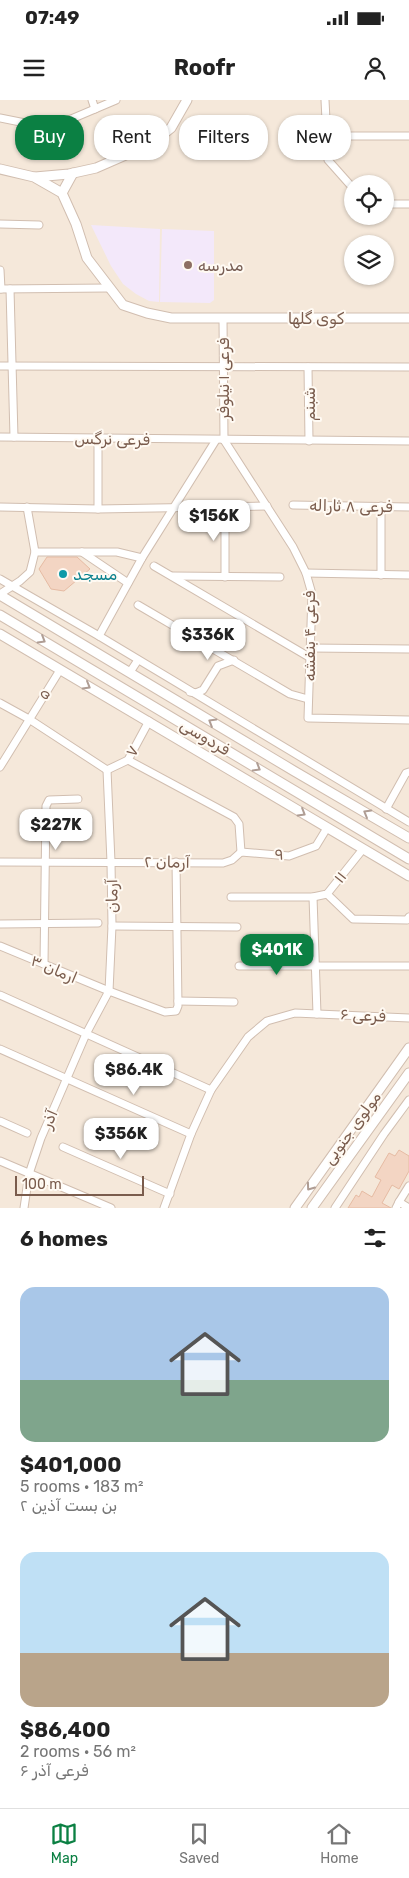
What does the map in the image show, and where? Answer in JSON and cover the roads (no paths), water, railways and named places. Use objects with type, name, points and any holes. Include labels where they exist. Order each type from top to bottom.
[{"type":"street","points":[[92,100],[96,109]]},
{"type":"street","points":[[0,118],[50,128],[116,100]]},
{"type":"street","points":[[34,177],[73,173],[96,168],[151,144],[172,128],[188,100]]},
{"type":"street","points":[[325,100],[325,115]]},
{"type":"street","points":[[351,136],[409,136]]},
{"type":"street","points":[[328,160],[344,178]]},
{"type":"street","points":[[0,169],[34,177],[62,193],[73,173]]},
{"type":"street","name":"کوی گلها","points":[[62,193],[76,224],[87,258],[122,305],[171,318],[409,318]]},
{"type":"street","points":[[394,204],[409,204]]},
{"type":"street","points":[[0,224],[39,225]]},
{"type":"street","points":[[0,270],[0,289],[108,288]]},
{"type":"street","points":[[10,289],[14,437]]},
{"type":"street","name":"فرعی ۱ نیلوفر","points":[[220,440],[223,318]]},
{"type":"street","points":[[0,366],[409,367]]},
{"type":"street","name":"شبنم","points":[[308,367],[308,441]]},
{"type":"street","name":"فرعی نرگس","points":[[0,436],[409,441]]},
{"type":"street","points":[[98,438],[98,509]]},
{"type":"street","points":[[99,636],[142,558],[173,508],[220,440]]},
{"type":"street","name":"فرعی ۴ بنفشه","points":[[220,440],[294,547],[306,573],[312,594],[308,718],[409,720]]},
{"type":"street","name":"فرعی ۸ ثاراله","points":[[293,505],[409,506]]},
{"type":"street","points":[[0,507],[98,509],[267,506]]},
{"type":"street","points":[[380,506],[381,574]]},
{"type":"street","points":[[0,594],[30,572],[35,552],[27,507]]},
{"type":"street","points":[[225,507],[225,577]]},
{"type":"street","points":[[35,552],[117,552],[142,558]]},
{"type":"street","points":[[82,552],[128,583]]},
{"type":"street","points":[[154,566],[309,657]]},
{"type":"street","points":[[306,573],[409,575]]},
{"type":"street","points":[[172,576],[280,577]]},
{"type":"street","points":[[0,579],[99,636],[409,822]]},
{"type":"street","name":"فردوسی","points":[[0,594],[409,838]]},
{"type":"street","points":[[138,605],[290,694],[308,699]]},
{"type":"street","name":"فردوسی","points":[[0,615],[409,860]]},
{"type":"street","points":[[0,634],[409,876]]},
{"type":"street","points":[[310,648],[409,649]]},
{"type":"street","points":[[130,672],[138,660]]},
{"type":"street","points":[[190,692],[196,693],[204,690],[218,666],[234,660]]},
{"type":"street","name":"۵","points":[[0,767],[60,670]]},
{"type":"street","points":[[0,702],[107,770]]},
{"type":"street","name":"۷","points":[[107,770],[128,760],[149,721]]},
{"type":"street","points":[[128,760],[234,817],[239,824],[241,852]]},
{"type":"street","name":"آرمان","points":[[107,770],[112,862],[109,992]]},
{"type":"street","points":[[386,809],[406,773],[409,772]]},
{"type":"street","points":[[44,964],[46,806],[49,800],[78,799]]},
{"type":"street","name":"۹","points":[[241,852],[289,856],[316,846],[327,828]]},
{"type":"street","name":"۱۱","points":[[231,897],[312,897],[327,894],[363,849]]},
{"type":"street","name":"آرمان ۲","points":[[0,862],[223,863],[232,860],[241,852]]},
{"type":"street","points":[[176,862],[178,1001],[234,1002]]},
{"type":"street","points":[[327,894],[353,919],[407,920],[409,917]]},
{"type":"street","points":[[312,897],[317,1014]]},
{"type":"street","points":[[0,924],[98,923]]},
{"type":"street","points":[[112,926],[237,927]]},
{"type":"street","name":"ارمان ۳","points":[[0,946],[109,992],[165,1012],[176,1011],[178,1001]]},
{"type":"street","points":[[240,966],[409,966]]},
{"type":"street","name":"آذر","points":[[24,1208],[29,1174],[41,1138],[86,1034],[109,992]]},
{"type":"street","points":[[0,996],[211,1090]]},
{"type":"street","name":"فرعی ۶","points":[[164,1208],[191,1134],[211,1090],[248,1037],[267,1021],[295,1013],[409,1018]]},
{"type":"street","name":"مولوی جنوبی","points":[[295,1208],[409,1048]]},
{"type":"street","points":[[0,1049],[191,1134]]},
{"type":"street","name":"مولوی جنوبی","points":[[312,1208],[409,1073]]},
{"type":"street","points":[[336,1208],[384,1134],[409,1100]]},
{"type":"street","points":[[0,1121],[27,1133]]},
{"type":"street","points":[[63,1147],[170,1194]]},
{"type":"street","points":[[331,1157],[343,1165]]},
{"type":"street","points":[[0,1161],[111,1208]]},
{"type":"street","points":[[409,1186],[398,1205],[409,1208]]},
{"type":"place","name":"مدرسه","points":[[188,265]]},
{"type":"place","name":"مسجد","points":[[63,574]]}]
